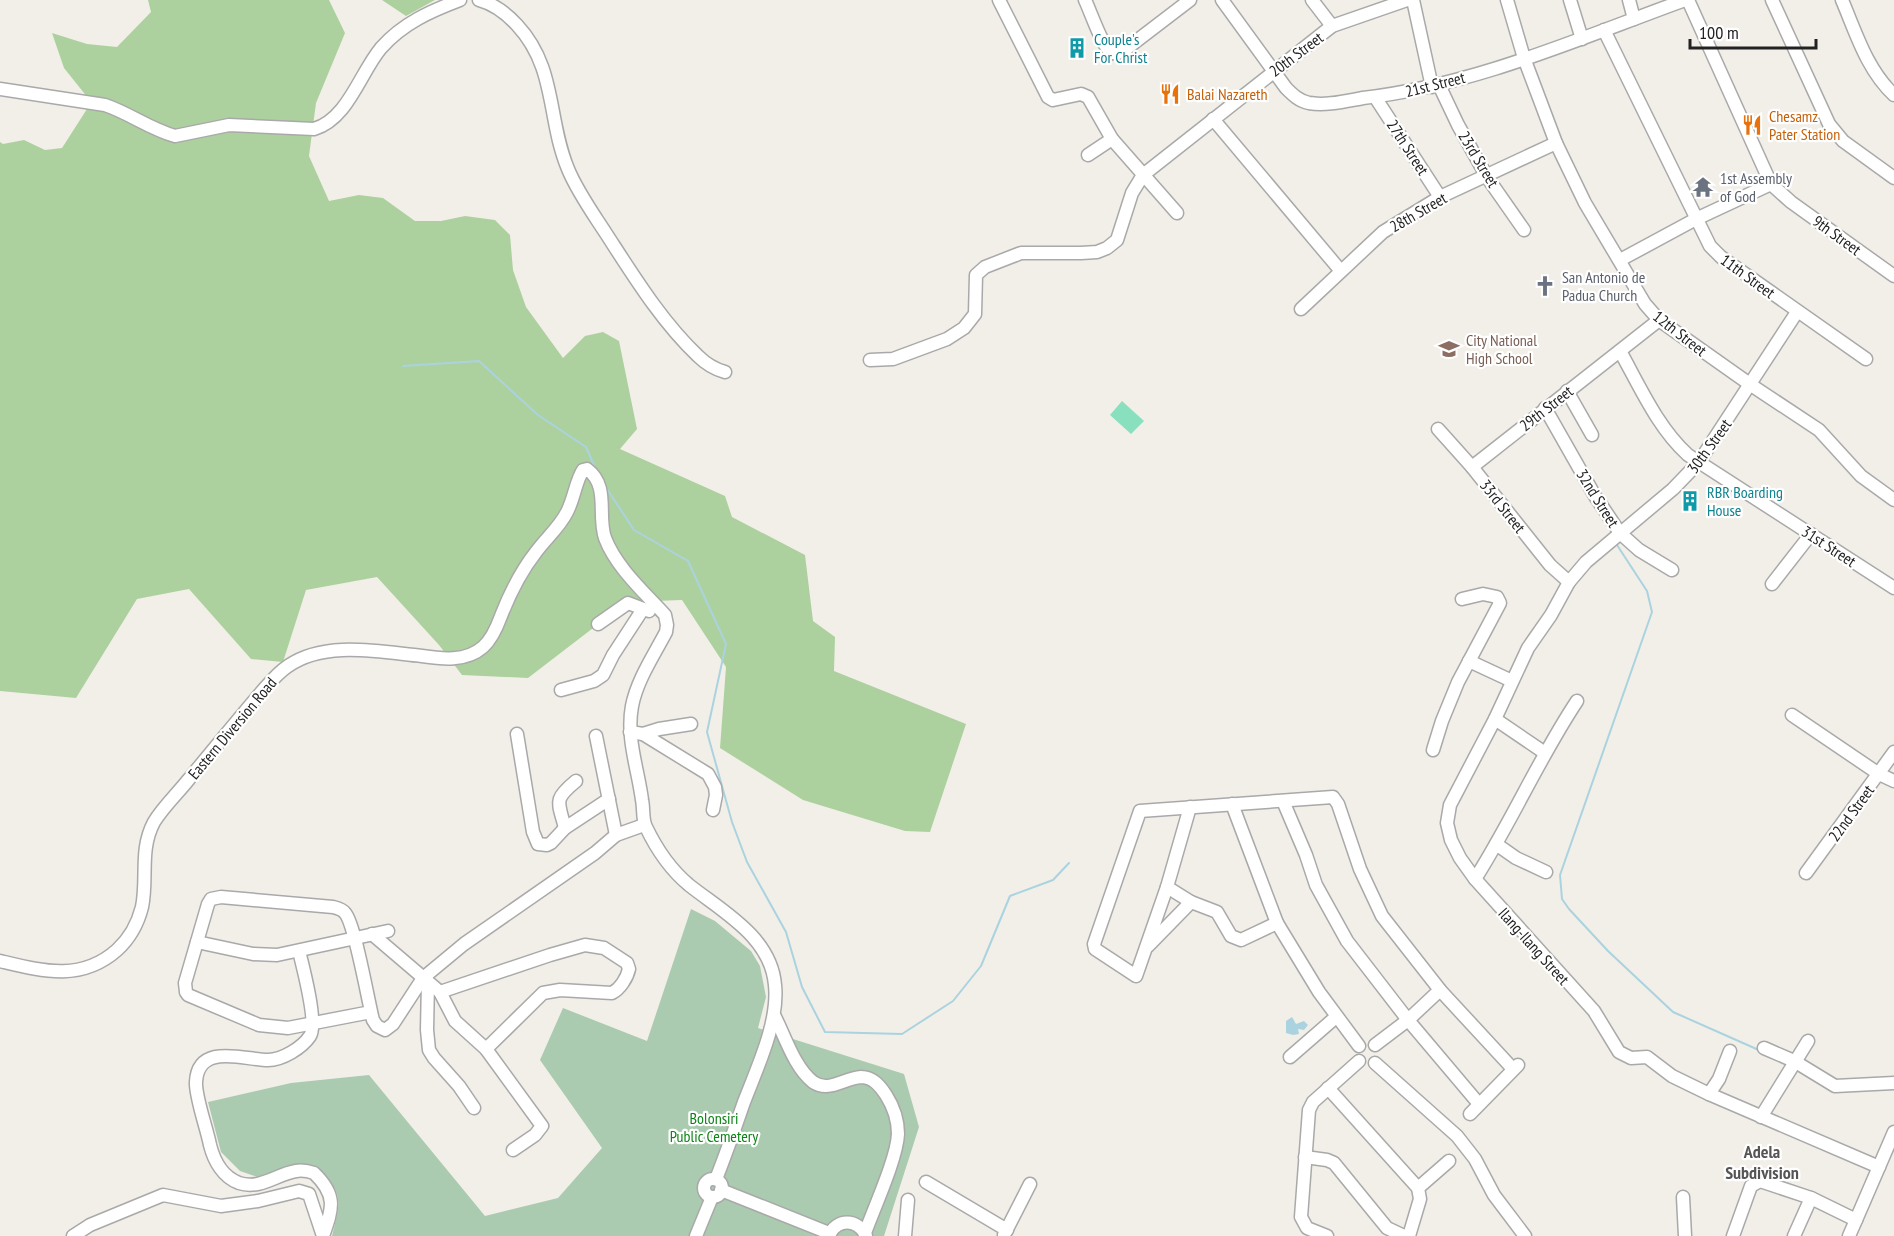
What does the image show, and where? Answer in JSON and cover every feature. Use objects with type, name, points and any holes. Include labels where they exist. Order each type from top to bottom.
[{"type":"street","points":[[0,89],[120,109],[156,129],[175,136],[229,125],[314,129],[334,118],[384,46],[413,21],[460,0]]},
{"type":"street","points":[[479,0],[490,3],[505,13],[527,36],[537,51],[546,77],[561,149],[573,182],[623,259],[654,304],[686,344],[714,369],[725,372]]},
{"type":"street","points":[[999,0],[1048,96],[1053,100],[1081,94],[1088,97],[1112,139],[1177,213]]},
{"type":"street","points":[[1085,0],[1105,45],[1113,53],[1122,52],[1190,0]]},
{"type":"street","name":"21st Street","points":[[1222,0],[1273,71],[1294,95],[1306,102],[1334,102],[1375,97],[1436,86],[1582,39],[1687,0]]},
{"type":"street","points":[[1312,0],[1332,26]]},
{"type":"street","name":"20th Street","points":[[1143,175],[1332,26],[1407,0]]},
{"type":"street","name":"23rd Street","points":[[1413,0],[1436,86],[1487,177],[1524,230]]},
{"type":"street","name":"12th Street","points":[[1507,0],[1524,58],[1556,143],[1585,203],[1645,304],[1659,320],[1750,385],[1819,430],[1861,476],[1894,500]]},
{"type":"street","points":[[1570,0],[1582,39]]},
{"type":"street","points":[[1629,0],[1634,19]]},
{"type":"street","name":"9th Street","points":[[1687,0],[1771,184],[1791,202],[1894,276]]},
{"type":"street","points":[[1772,0],[1829,124],[1843,141],[1894,178]]},
{"type":"street","points":[[1842,0],[1873,68],[1883,84],[1894,95]]},
{"type":"street","name":"11th Street","points":[[1604,30],[1710,246],[1721,257],[1866,359]]},
{"type":"street","name":"27th Street","points":[[1375,97],[1440,197]]},
{"type":"street","points":[[1213,119],[1340,270]]},
{"type":"street","points":[[1088,155],[1112,139]]},
{"type":"street","name":"28th Street","points":[[1300,309],[1383,232],[1440,197],[1556,143]]},
{"type":"street","points":[[870,360],[893,359],[947,339],[964,328],[975,314],[976,275],[985,267],[1021,253],[1082,253],[1107,248],[1117,240],[1132,193],[1143,175]]},
{"type":"street","points":[[1620,260],[1696,219],[1771,184]]},
{"type":"street","name":"30th Street","points":[[1569,582],[1586,562],[1673,489],[1699,462],[1797,312]]},
{"type":"street","name":"29th Street","points":[[1472,467],[1659,320]]},
{"type":"street","name":"31st Street","points":[[1620,351],[1651,407],[1675,443],[1688,455],[1894,588]]},
{"type":"street","points":[[1567,391],[1592,435]]},
{"type":"street","name":"32nd Street","points":[[1545,408],[1595,496],[1620,533],[1639,550],[1672,570]]},
{"type":"street","name":"33rd Street","points":[[1438,429],[1472,467],[1550,566],[1569,582]]},
{"type":"street","name":"Eastern Diversion Road","points":[[0,961],[57,972],[93,966],[107,958],[124,943],[142,907],[144,852],[154,822],[278,674],[300,659],[330,652],[365,651],[440,658],[465,657],[474,653],[490,639],[525,567],[552,534],[571,505],[579,476],[583,470],[587,469],[592,473],[599,485],[603,501],[603,529],[608,544],[622,566],[665,615]]},
{"type":"street","points":[[1772,584],[1810,534]]},
{"type":"street","name":"Ilang-Ilang Street","points":[[1569,582],[1551,615],[1528,648],[1495,719],[1450,805],[1447,823],[1456,850],[1475,879],[1594,1011],[1619,1052],[1631,1058],[1647,1057],[1672,1076],[1709,1094],[1879,1167]]},
{"type":"street","points":[[1433,750],[1442,721],[1500,603],[1497,597],[1487,594],[1462,599]]},
{"type":"street","points":[[598,624],[628,603],[665,615],[668,625],[666,632],[634,698],[630,732],[644,825],[662,855],[676,872],[756,939],[774,974],[776,998],[774,1015],[716,1189],[696,1236]]},
{"type":"street","points":[[561,690],[594,681],[603,675],[613,655],[643,609]]},
{"type":"street","points":[[1469,662],[1512,681]]},
{"type":"street","points":[[1475,879],[1545,753],[1577,701]]},
{"type":"street","points":[[1792,715],[1879,774],[1894,781]]},
{"type":"street","points":[[1495,719],[1545,753]]},
{"type":"street","points":[[643,734],[691,724]]},
{"type":"street","points":[[630,732],[643,734],[708,774],[715,787],[713,810]]},
{"type":"street","points":[[517,734],[535,839],[538,844],[547,845],[565,828],[609,799]]},
{"type":"street","points":[[596,736],[616,835]]},
{"type":"street","name":"22nd Street","points":[[1806,873],[1894,752]]},
{"type":"street","points":[[565,828],[558,802],[559,797],[576,781]]},
{"type":"street","points":[[1190,807],[1167,887],[1136,976],[1095,949],[1094,944],[1138,813],[1143,810],[1329,797],[1335,799],[1360,869],[1382,916],[1440,990],[1516,1066],[1475,1109],[1335,922],[1316,885],[1283,801]]},
{"type":"street","points":[[1232,804],[1277,923],[1336,1017],[1359,1046]]},
{"type":"street","points":[[371,1012],[288,1028],[259,1025],[188,995],[185,983],[211,899],[221,897],[338,908],[348,917],[371,1012],[377,1026],[385,1029],[390,1028],[425,980],[464,944],[595,853],[616,835],[644,825]]},
{"type":"street","points":[[1496,844],[1516,858],[1546,872]]},
{"type":"street","points":[[1167,887],[1191,902],[1217,912],[1231,936],[1237,939],[1241,940],[1277,923]]},
{"type":"street","points":[[1144,950],[1191,902]]},
{"type":"street","points":[[197,942],[260,955],[278,955],[388,931]]},
{"type":"street","points":[[372,934],[440,992],[455,1021],[486,1049],[542,1126],[534,1135],[513,1150]]},
{"type":"street","points":[[440,992],[585,945],[604,948],[627,963],[628,973],[617,990],[612,993],[560,990],[543,993],[486,1049]]},
{"type":"street","points":[[299,951],[314,1023],[310,1036],[282,1058],[267,1060],[238,1055],[219,1056],[204,1064],[196,1082],[216,1163],[226,1175],[240,1184],[250,1185],[270,1181],[296,1171],[314,1173],[328,1187],[331,1194],[330,1218],[323,1236]]},
{"type":"street","points":[[425,980],[429,1050],[474,1108]]},
{"type":"street","points":[[1375,1045],[1408,1020],[1440,990]]},
{"type":"street","points":[[716,1189],[829,1235],[836,1225],[847,1222],[857,1225],[865,1234],[895,1152],[898,1135],[897,1120],[880,1086],[871,1079],[861,1077],[834,1086],[815,1083],[806,1075],[796,1060],[774,1015]]},
{"type":"street","points":[[1290,1057],[1336,1017]]},
{"type":"street","points":[[1761,1117],[1808,1041]]},
{"type":"street","points":[[1368,1042],[1375,1045],[1379,1052],[1375,1063],[1368,1065],[1359,1061],[1356,1054],[1359,1046],[1368,1042]]},
{"type":"street","points":[[1764,1048],[1835,1086],[1894,1083]]},
{"type":"street","points":[[1709,1094],[1719,1079],[1730,1051]]},
{"type":"street","points":[[1327,1236],[1307,1228],[1301,1217],[1311,1105],[1359,1061]]},
{"type":"street","points":[[1375,1063],[1457,1136],[1475,1159],[1494,1195],[1525,1236]]},
{"type":"street","points":[[1328,1088],[1418,1188],[1420,1199],[1409,1236]]},
{"type":"street","points":[[1849,1236],[1894,1132]]},
{"type":"street","points":[[1305,1157],[1320,1158],[1334,1163],[1388,1228],[1404,1236]]},
{"type":"street","points":[[1418,1188],[1449,1161]]},
{"type":"street","points":[[926,1182],[1005,1233],[1030,1184]]},
{"type":"street","points":[[1733,1236],[1751,1186],[1755,1183],[1766,1182],[1811,1198],[1856,1220]]},
{"type":"street","points":[[73,1236],[90,1225],[163,1195],[221,1206],[258,1201],[299,1191],[309,1194],[323,1236]]},
{"type":"street","points":[[1683,1197],[1684,1236]]},
{"type":"street","points":[[1794,1236],[1811,1198]]},
{"type":"street","points":[[905,1236],[908,1200]]},
{"type":"green space","points":[[148,0],[329,0],[345,33],[316,103],[309,156],[329,201],[359,195],[383,198],[415,221],[441,221],[465,216],[495,220],[510,235],[513,270],[526,307],[563,358],[585,336],[603,332],[619,341],[637,429],[620,449],[725,496],[732,517],[805,555],[813,621],[835,637],[834,671],[966,724],[930,832],[905,831],[803,800],[720,748],[726,667],[682,600],[627,602],[528,678],[462,675],[439,645],[377,577],[306,590],[283,662],[251,659],[189,589],[137,599],[76,698],[0,691],[0,142],[3,144],[24,140],[45,150],[62,148],[87,109],[88,98],[64,68],[52,33],[87,44],[117,47],[151,12]]},
{"type":"green space","points":[[382,0],[435,0],[406,16]]},
{"type":"green space","points":[[1122,401],[1144,421],[1131,434],[1110,415]]},
{"type":"green space","name":"Bolonsiri Public Cemetery","points":[[691,909],[715,921],[751,951],[760,966],[766,997],[758,1028],[904,1074],[919,1127],[884,1236],[332,1236],[338,1199],[333,1185],[318,1169],[263,1179],[240,1171],[221,1152],[208,1102],[291,1083],[369,1075],[485,1216],[558,1198],[602,1148],[540,1060],[563,1008],[647,1041]]},
{"type":"water","points":[[1292,1017],[1296,1024],[1304,1021],[1308,1025],[1304,1030],[1298,1029],[1299,1034],[1286,1033],[1286,1021]]},
{"type":"waterway","points":[[403,366],[479,361],[538,415],[586,447],[596,470]]},
{"type":"waterway","points":[[605,486],[634,530],[688,561],[726,644],[707,732],[732,822],[747,862],[786,932],[802,987],[825,1032],[902,1034],[953,1001],[981,966],[1010,896],[1053,880],[1069,863]]},
{"type":"waterway","points":[[1617,545],[1647,591],[1652,612],[1560,875],[1562,899],[1608,951],[1673,1012],[1761,1051]]},
{"type":"place","name":"Couple's For Christ","points":[[1077,48]]},
{"type":"place","name":"Balai Nazareth","points":[[1170,94]]},
{"type":"place","name":"Chesamz Pater Station","points":[[1752,125]]},
{"type":"place","name":"1st Assembly of God","points":[[1703,187]]},
{"type":"place","name":"San Antonio de Padua Church","points":[[1545,286]]},
{"type":"place","name":"City National High School","points":[[1449,349]]},
{"type":"place","name":"RBR Boarding House","points":[[1690,501]]},
{"type":"district","name":"Adela Subdivision","points":[[1762,1161]]}]
